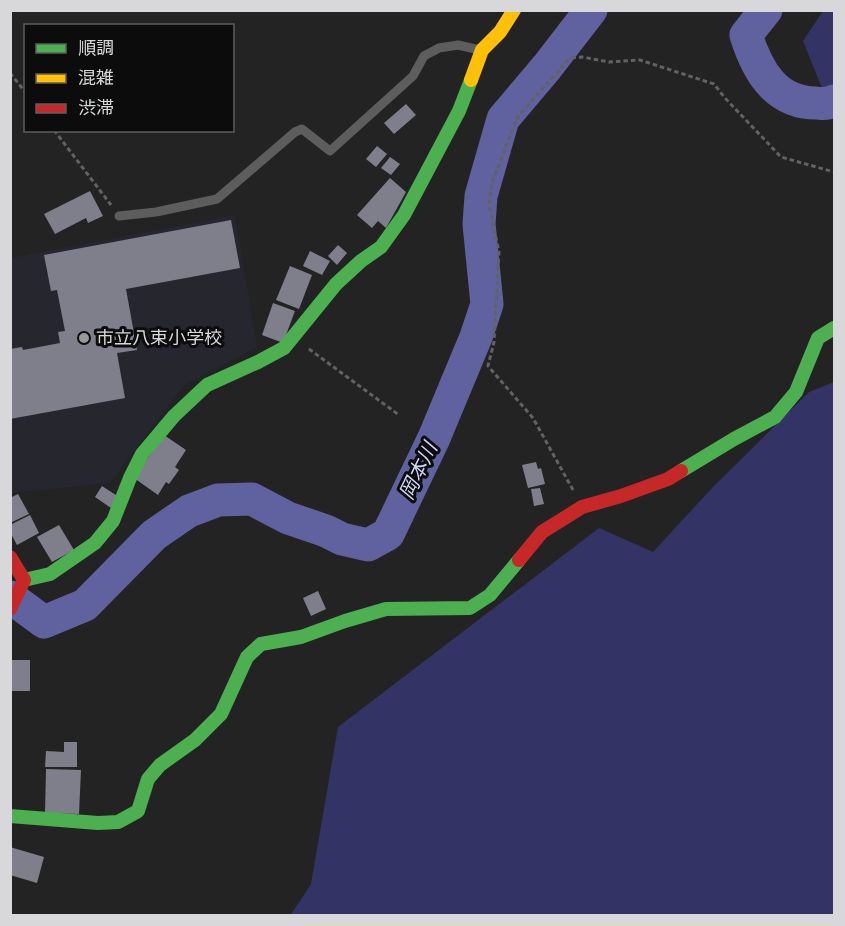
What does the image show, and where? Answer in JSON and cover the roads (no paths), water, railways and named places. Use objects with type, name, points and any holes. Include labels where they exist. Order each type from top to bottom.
[{"type":"street","points":[[10,609],[22,583],[50,574],[95,543],[113,521],[142,454],[174,416],[207,385],[258,363],[284,348],[336,284],[361,261],[381,247],[404,215],[459,111],[482,51],[500,32],[514,10]]},
{"type":"street","points":[[10,816],[98,823],[118,822],[138,811],[148,779],[160,765],[195,740],[221,714],[248,657],[261,644],[302,637],[386,609],[470,608],[490,595],[542,532],[582,507],[668,479],[734,439],[776,417],[796,392],[818,338],[834,328]]},
{"type":"street","points":[[10,557],[22,583]]},
{"type":"lane","points":[[119,216],[156,212],[217,200],[295,132],[302,129],[330,151],[413,75],[424,56],[439,48],[458,45],[482,51]]},
{"type":"waterway","name":"岡本川","points":[[10,597],[44,622],[85,605],[154,535],[189,511],[218,500],[252,499],[288,518],[342,539],[368,545],[388,534],[434,438],[476,337],[487,304],[479,224],[481,196],[503,119],[591,10]]},
{"type":"waterway","name":"岡本川","points":[[766,10],[746,35],[762,72],[779,91],[789,97],[802,102],[823,104],[834,101]]},
{"type":"place","name":"市立八束小学校","points":[[84,338]]}]
